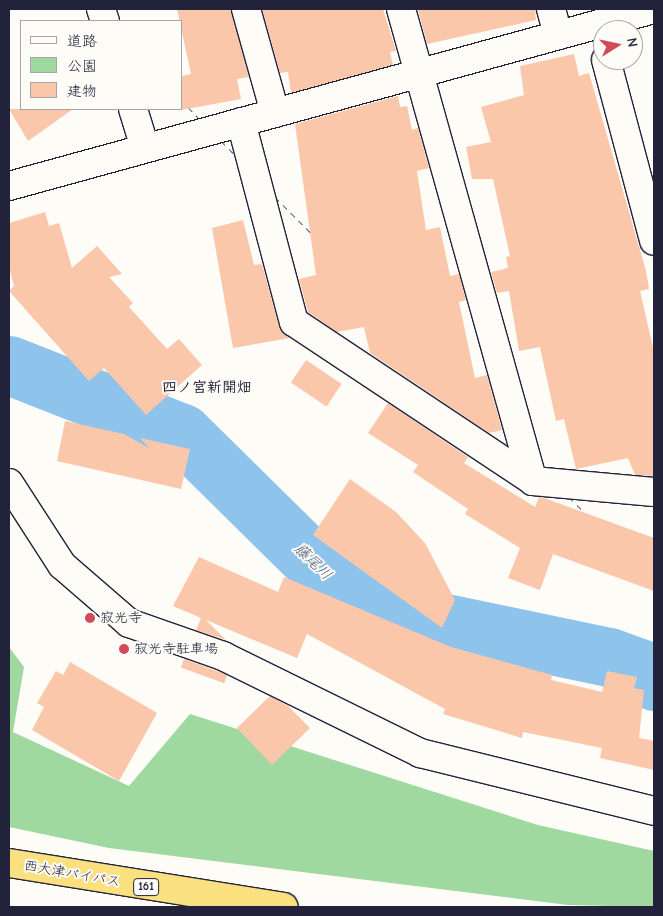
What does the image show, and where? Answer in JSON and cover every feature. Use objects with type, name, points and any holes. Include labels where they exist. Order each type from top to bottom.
[{"type":"highway","name":"西大津バイパス","points":[[9,863],[284,907]]},
{"type":"street","points":[[246,9],[275,113]]},
{"type":"street","points":[[401,9],[533,481]]},
{"type":"street","points":[[551,9],[558,35]]},
{"type":"street","points":[[633,20],[654,9]]},
{"type":"street","points":[[9,186],[558,35],[593,37]]},
{"type":"street","points":[[609,70],[654,241]]},
{"type":"street","points":[[133,110],[145,148]]},
{"type":"street","points":[[241,122],[294,322],[533,481],[654,492]]},
{"type":"street","points":[[9,483],[62,565],[130,623],[223,656],[420,753],[654,811]]},
{"type":"green space","points":[[9,647],[24,667],[13,732],[129,786],[190,714],[538,825],[654,851],[654,907],[568,905],[109,848],[9,827]]},
{"type":"building","points":[[177,9],[231,9],[249,77],[237,79],[241,99],[182,110],[182,76],[191,74],[182,32],[182,20],[179,20]]},
{"type":"building","points":[[262,9],[383,9],[396,51],[390,52],[393,65],[291,93],[288,72],[280,73]]},
{"type":"building","points":[[535,9],[536,20],[427,44],[418,10]]},
{"type":"building","points":[[574,54],[579,76],[589,73],[646,271],[649,289],[640,291],[654,352],[654,476],[635,475],[628,458],[576,469],[564,419],[556,421],[540,347],[519,351],[509,291],[497,293],[491,272],[508,268],[506,257],[510,256],[493,179],[472,179],[466,147],[491,142],[481,107],[524,95],[520,66]]},
{"type":"building","points":[[398,96],[400,107],[407,106],[412,130],[418,128],[429,168],[417,171],[426,230],[440,227],[450,276],[459,274],[466,300],[459,302],[475,378],[487,375],[502,430],[489,433],[370,353],[364,327],[337,332],[308,312],[299,279],[316,275],[295,124]]},
{"type":"building","points":[[9,109],[72,110],[28,141]]},
{"type":"building","points":[[45,212],[49,226],[59,223],[72,268],[97,246],[122,274],[109,277],[133,303],[129,307],[167,349],[179,339],[202,365],[146,415],[104,368],[89,381],[9,291],[14,286],[9,267],[9,223]]},
{"type":"building","points":[[243,220],[254,265],[262,264],[279,326],[290,338],[233,348],[212,228]]},
{"type":"building","points":[[306,360],[342,384],[327,406],[291,382]]},
{"type":"building","points":[[388,403],[468,457],[464,463],[535,507],[539,497],[544,498],[654,538],[654,591],[553,554],[540,590],[508,578],[520,548],[465,514],[468,509],[413,472],[418,465],[368,433]]},
{"type":"building","points":[[65,421],[124,434],[149,448],[140,438],[190,449],[181,489],[57,461]]},
{"type":"building","points":[[350,479],[396,512],[425,543],[455,600],[442,628],[313,535]]},
{"type":"building","points":[[199,557],[278,592],[284,577],[451,647],[552,675],[551,680],[602,692],[607,671],[637,677],[634,688],[644,690],[639,738],[654,741],[654,770],[600,758],[602,748],[523,732],[522,738],[443,714],[445,709],[307,634],[297,658],[206,620],[226,640],[196,630],[201,618],[173,606]]},
{"type":"building","points":[[184,659],[227,675],[224,683],[181,667]]},
{"type":"building","points":[[70,662],[157,713],[119,781],[32,730],[44,707],[37,703],[56,671],[63,675]]},
{"type":"building","points":[[270,696],[288,706],[310,728],[272,765],[237,728]]},
{"type":"waterway","name":"藤尾川","points":[[9,365],[182,433],[333,582],[387,611],[609,657],[645,670],[654,681]]},
{"type":"ferry route","points":[[188,107],[199,119]]},
{"type":"ferry route","points":[[221,141],[236,156]]},
{"type":"ferry route","points":[[275,197],[311,233]]},
{"type":"ferry route","points":[[569,497],[586,514]]},
{"type":"place","name":"寂光寺","points":[[90,618]]},
{"type":"place","name":"寂光寺駐車場","points":[[124,649]]},
{"type":"district","name":"四ノ宮新開畑","points":[[207,388]]}]
